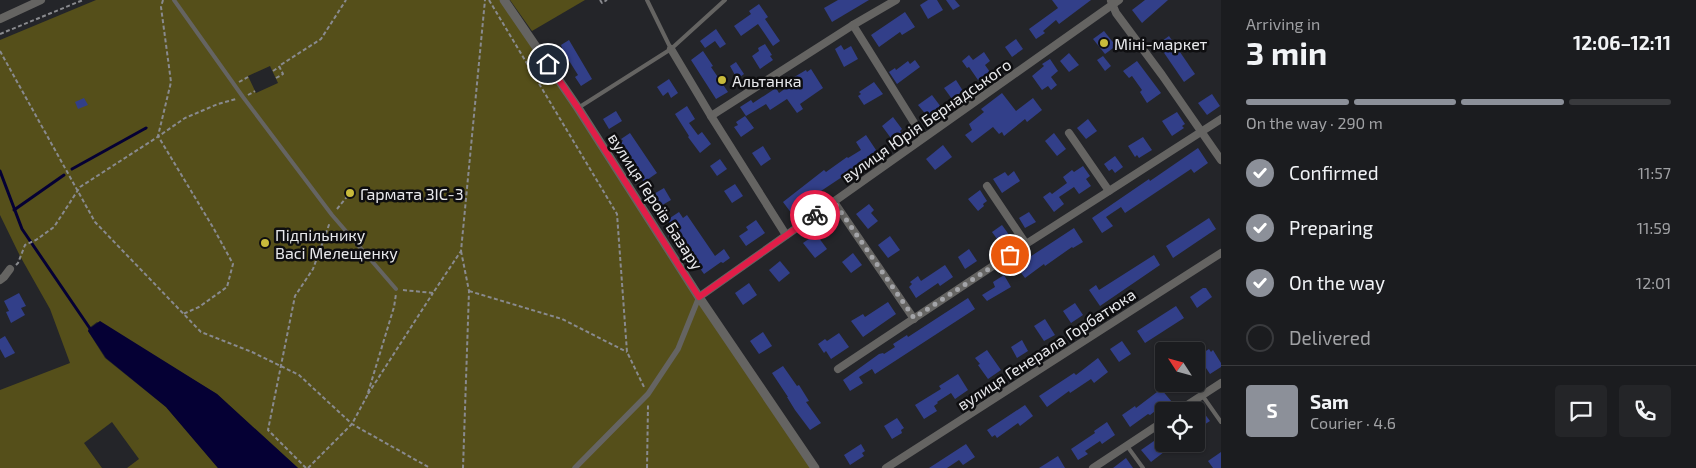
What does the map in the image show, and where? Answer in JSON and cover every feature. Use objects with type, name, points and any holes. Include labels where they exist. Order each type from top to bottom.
[{"type":"street","points":[[0,19],[41,0]]},
{"type":"street","name":"вулиця Героїв Базару","points":[[504,0],[578,108],[699,297],[815,468]]},
{"type":"street","points":[[711,116],[895,0]]},
{"type":"street","points":[[1114,2],[1116,13],[1221,160]]},
{"type":"street","name":"вулиця Юрія Бернадського","points":[[699,297],[1114,2]]},
{"type":"street","points":[[853,25],[923,137]]},
{"type":"street","points":[[671,49],[786,234]]},
{"type":"street","points":[[838,369],[1026,244],[1221,119]]},
{"type":"street","points":[[1069,133],[1109,191]]},
{"type":"street","points":[[987,186],[1026,244]]},
{"type":"street","points":[[834,202],[914,318]]},
{"type":"street","name":"вулиця Генерала Горбатюка","points":[[886,468],[1221,253]]},
{"type":"street","points":[[0,280],[10,269]]},
{"type":"street","points":[[575,468],[648,394],[678,349],[699,297]]},
{"type":"street","points":[[1192,402],[1221,383]]},
{"type":"street","points":[[1093,468],[1155,427]]},
{"type":"lane","points":[[174,0],[243,97],[332,215],[396,289]]},
{"type":"lane","points":[[647,0],[671,49]]},
{"type":"lane","points":[[578,108],[671,49],[725,0]]},
{"type":"lane","points":[[1202,395],[1221,422]]},
{"type":"lane","points":[[1127,446],[1143,468]]},
{"type":"path","points":[[0,34],[83,0]]},
{"type":"path","points":[[163,0],[162,7],[171,82],[158,136],[233,264],[226,287],[199,307],[183,314]]},
{"type":"path","points":[[272,71],[321,39],[346,0]]},
{"type":"path","points":[[463,468],[469,291],[461,250],[487,0]]},
{"type":"path","points":[[487,0],[617,214],[627,352],[648,394],[647,468]]},
{"type":"path","points":[[600,0],[602,3],[607,0]]},
{"type":"path","points":[[0,51],[95,222],[201,332],[252,352],[299,376],[352,424],[430,468]]},
{"type":"path","points":[[276,78],[284,74],[279,66]]},
{"type":"path","points":[[240,81],[248,77]]},
{"type":"path","points":[[250,94],[255,91]]},
{"type":"path","points":[[10,269],[18,263],[25,245],[36,240],[54,227],[80,187],[185,118],[218,104],[243,97]]},
{"type":"path","points":[[350,193],[332,215],[313,269],[295,296],[268,430],[307,468],[352,424],[367,396],[461,250]]},
{"type":"path","points":[[367,396],[394,307],[396,289],[433,293]]},
{"type":"path","points":[[469,291],[562,319],[627,352]]},
{"type":"shaded area","points":[[96,0],[503,0],[815,468],[298,468],[217,394],[97,322],[88,331],[105,358],[166,407],[218,468],[127,468],[139,459],[112,422],[84,443],[102,468],[0,468],[0,390],[70,363],[50,309],[20,256],[0,215],[0,40]],"holes":[[[270,66],[278,83],[256,93],[248,76]]]},
{"type":"shaded area","points":[[510,0],[585,0],[532,31]]},
{"type":"shaded area","points":[[100,321],[217,394],[298,468],[218,468],[166,407],[106,358],[88,331]]},
{"type":"building","points":[[838,0],[869,0],[832,22],[824,8]]},
{"type":"building","points":[[928,0],[937,0],[943,10],[928,19],[920,5]]},
{"type":"building","points":[[946,0],[955,0],[960,6],[953,10]]},
{"type":"building","points":[[1052,0],[1091,0],[1059,24],[1056,20],[1043,31],[1045,33],[1036,39],[1029,29],[1058,8]]},
{"type":"building","points":[[1145,0],[1168,0],[1142,23],[1132,10]]},
{"type":"building","points":[[759,4],[768,17],[765,19],[780,41],[773,46],[758,24],[741,36],[734,26],[751,14],[749,11]]},
{"type":"building","points":[[905,12],[915,27],[902,35],[900,32],[879,47],[871,35]]},
{"type":"building","points":[[716,29],[726,44],[720,48],[715,41],[705,48],[700,41]]},
{"type":"building","name":"Міні-маркет","points":[[1104,31],[1116,46],[1105,54],[1093,39]]},
{"type":"building","points":[[1169,36],[1195,74],[1184,82],[1158,44]]},
{"type":"building","points":[[1016,39],[1023,49],[1012,57],[1005,47]]},
{"type":"building","points":[[569,40],[592,79],[581,86],[575,77],[578,75],[568,59],[563,60],[557,51],[562,48],[561,45]]},
{"type":"building","points":[[765,44],[773,60],[760,69],[752,56],[759,51],[758,48]]},
{"type":"building","points":[[841,45],[844,50],[851,46],[858,59],[844,67],[835,49]]},
{"type":"building","points":[[703,51],[728,92],[716,99],[691,60]]},
{"type":"building","points":[[984,52],[990,61],[985,65],[990,72],[978,80],[962,61],[969,55],[973,60]]},
{"type":"building","points":[[1069,53],[1079,65],[1069,72],[1060,61]]},
{"type":"building","points":[[1103,56],[1111,66],[1105,71],[1097,60]]},
{"type":"building","points":[[1050,59],[1058,71],[1051,77],[1057,85],[1051,90],[1048,86],[1042,90],[1032,76],[1044,66],[1042,64]]},
{"type":"building","points":[[915,60],[920,67],[897,84],[889,72],[895,68],[896,70],[908,61],[910,64]]},
{"type":"building","points":[[1137,61],[1161,93],[1147,103],[1140,92],[1142,90],[1132,76],[1129,78],[1123,71]]},
{"type":"building","points":[[736,62],[744,74],[740,77],[736,77],[730,66]]},
{"type":"building","points":[[811,69],[823,88],[800,104],[803,109],[797,113],[787,99],[770,110],[766,104],[746,116],[740,107],[751,100],[753,103],[776,88],[779,93],[793,83],[791,79]]},
{"type":"building","points":[[669,79],[678,93],[671,98],[668,92],[663,96],[657,87]]},
{"type":"building","points":[[956,80],[963,91],[952,99],[944,88]]},
{"type":"building","points":[[874,82],[883,94],[864,105],[858,96],[861,94],[859,92]]},
{"type":"building","points":[[1002,93],[1016,111],[1033,98],[1042,110],[1027,122],[1025,119],[1004,136],[1002,132],[999,134],[993,127],[972,143],[965,135],[972,130],[969,124],[984,112],[981,109]]},
{"type":"building","points":[[1212,94],[1220,106],[1207,115],[1198,103]]},
{"type":"building","points":[[932,95],[941,107],[928,117],[918,105]]},
{"type":"building","points":[[84,98],[88,105],[78,109],[75,102]]},
{"type":"building","points":[[687,106],[695,119],[689,123],[698,135],[702,132],[711,144],[700,153],[675,114]]},
{"type":"building","points":[[616,111],[622,121],[609,129],[603,119]]},
{"type":"building","points":[[1177,112],[1185,124],[1182,126],[1184,128],[1172,136],[1162,121]]},
{"type":"building","points":[[745,116],[754,128],[741,137],[734,127],[738,125],[736,122]]},
{"type":"building","points":[[893,117],[902,129],[900,131],[902,134],[893,141],[882,126]]},
{"type":"building","points":[[1088,119],[1097,131],[1086,139],[1077,128]]},
{"type":"building","points":[[630,133],[657,173],[644,182],[618,144],[623,141],[621,139]]},
{"type":"building","points":[[1054,133],[1066,149],[1057,156],[1045,141]]},
{"type":"building","points":[[866,135],[878,153],[821,191],[792,214],[783,202],[824,170],[826,172],[847,157],[861,150],[856,142]]},
{"type":"building","points":[[1143,137],[1152,150],[1139,158],[1137,155],[1135,157],[1128,146]]},
{"type":"building","points":[[943,145],[952,157],[935,170],[926,159]]},
{"type":"building","points":[[763,146],[771,159],[761,166],[752,153]]},
{"type":"building","points":[[1198,148],[1208,163],[1194,173],[1191,169],[1125,213],[1121,207],[1106,217],[1113,226],[1102,233],[1092,218]]},
{"type":"building","points":[[1115,156],[1123,167],[1115,173],[1112,169],[1109,171],[1104,164]]},
{"type":"building","points":[[720,159],[727,169],[717,176],[710,166]]},
{"type":"building","points":[[1083,166],[1090,176],[1086,179],[1091,186],[1079,194],[1074,187],[1059,197],[1064,204],[1054,212],[1043,197],[1050,192],[1052,194],[1067,183],[1063,177],[1072,170],[1074,172]]},
{"type":"building","points":[[1014,171],[1020,181],[1002,193],[993,179],[1005,172],[1008,176]]},
{"type":"building","points":[[735,184],[743,196],[732,203],[724,191]]},
{"type":"building","points":[[664,188],[671,200],[659,207],[652,195]]},
{"type":"building","points":[[980,190],[987,201],[978,211],[968,199]]},
{"type":"building","points":[[869,204],[874,210],[871,213],[878,221],[868,229],[856,214]]},
{"type":"building","points":[[679,212],[683,218],[687,215],[715,256],[724,249],[730,258],[704,274],[692,257],[688,260],[671,236],[669,237],[665,231],[672,226],[667,220]]},
{"type":"building","points":[[1029,212],[1036,222],[1025,228],[1019,218]]},
{"type":"building","points":[[1209,218],[1216,229],[1173,258],[1166,246]]},
{"type":"building","points":[[756,220],[765,233],[746,246],[739,236],[748,230],[746,227]]},
{"type":"building","points":[[1002,225],[1012,239],[1002,246],[992,232]]},
{"type":"building","points":[[1074,228],[1083,242],[1072,247],[1045,266],[1044,264],[1025,278],[1016,266]]},
{"type":"building","points":[[816,234],[827,249],[815,258],[803,243]]},
{"type":"building","points":[[890,236],[900,250],[888,258],[878,245]]},
{"type":"building","points":[[969,249],[977,261],[965,269],[958,257]]},
{"type":"building","points":[[853,253],[862,265],[851,273],[842,262]]},
{"type":"building","points":[[1154,255],[1160,265],[1100,306],[1089,290],[1096,285],[1099,290]]},
{"type":"building","points":[[780,261],[790,273],[779,282],[769,270]]},
{"type":"building","points":[[945,265],[953,277],[940,286],[938,283],[916,298],[909,287],[912,284],[910,282],[918,276],[921,281]]},
{"type":"building","points":[[1004,275],[1011,287],[987,301],[982,295],[995,287],[993,282]]},
{"type":"building","points":[[749,283],[757,295],[743,305],[735,293]]},
{"type":"building","points":[[1206,288],[1212,297],[1197,308],[1190,297]]},
{"type":"building","points":[[19,293],[26,306],[21,308],[25,315],[11,323],[6,312],[9,311],[4,301]]},
{"type":"building","points":[[968,298],[975,309],[875,374],[872,369],[859,377],[863,383],[850,391],[843,380],[879,354],[884,354],[895,347],[893,344],[907,335],[908,337]]},
{"type":"building","points":[[888,302],[896,314],[863,337],[851,321],[863,314],[865,317]]},
{"type":"building","points":[[1075,303],[1083,315],[1071,323],[1063,311]]},
{"type":"building","points":[[1176,306],[1184,318],[1145,343],[1137,331]]},
{"type":"building","points":[[1045,319],[1055,335],[1044,341],[1034,326]]},
{"type":"building","points":[[763,332],[772,346],[759,354],[750,341]]},
{"type":"building","points":[[839,333],[849,347],[831,359],[818,344],[825,339],[827,341]]},
{"type":"building","points":[[5,336],[15,353],[5,358],[0,349],[0,339]]},
{"type":"building","points":[[1022,340],[1028,351],[1017,358],[1011,347]]},
{"type":"building","points":[[1122,341],[1131,354],[1119,362],[1110,349]]},
{"type":"building","points":[[1209,349],[1211,352],[1213,350],[1221,363],[1221,367],[1210,374],[1205,366],[1205,352]]},
{"type":"building","points":[[987,350],[1001,370],[988,379],[975,358]]},
{"type":"building","points":[[1098,358],[1108,372],[1094,383],[1091,379],[1070,393],[1069,391],[1047,407],[1039,396],[1074,373],[1076,375]]},
{"type":"building","points":[[783,366],[797,386],[799,385],[809,401],[806,402],[821,423],[810,430],[772,373]]},
{"type":"building","points":[[958,374],[968,390],[955,399],[951,393],[937,402],[934,406],[937,411],[924,419],[915,405],[941,389],[939,386]]},
{"type":"building","points":[[1157,392],[1164,392],[1172,402],[1155,402],[1155,411],[1130,427],[1122,415],[1135,406],[1136,408]]},
{"type":"building","points":[[1025,405],[1033,416],[1020,426],[1018,423],[997,438],[995,435],[992,437],[987,430]]},
{"type":"building","points":[[1205,414],[1210,421],[1205,424]]},
{"type":"building","points":[[897,418],[904,428],[901,430],[902,433],[892,439],[884,426]]},
{"type":"building","points":[[1107,422],[1115,435],[1102,444],[1100,441],[1085,451],[1088,454],[1078,460],[1071,449],[1095,433],[1094,431]]},
{"type":"building","points":[[1155,440],[1155,452],[1164,452],[1151,462],[1141,450]]},
{"type":"building","points":[[861,444],[865,451],[862,453],[864,456],[850,465],[844,455]]},
{"type":"building","points":[[966,444],[975,457],[963,465],[959,460],[947,468],[929,468]]},
{"type":"building","points":[[1221,452],[1221,468],[1213,468],[1208,461]]},
{"type":"building","points":[[1058,456],[1065,468],[1039,468]]},
{"type":"building","points":[[1126,458],[1133,468],[1113,468]]},
{"type":"waterway","points":[[72,169],[146,128]]},
{"type":"waterway","points":[[0,171],[22,229],[91,330]]},
{"type":"waterway","points":[[14,210],[64,175]]},
{"type":"way so far","points":[[815,215],[834,202],[914,318],[1010,255]]},
{"type":"place","name":"Міні-маркет","points":[[1104,43]]},
{"type":"place","name":"Альтанка","points":[[722,80]]},
{"type":"place","name":"Гармата ЗІС-3","points":[[350,193]]},
{"type":"place","name":"Підпільнику Васі Мелещенку","points":[[265,243]]},
{"type":"route","points":[[548,64],[699,297],[815,215]]}]
